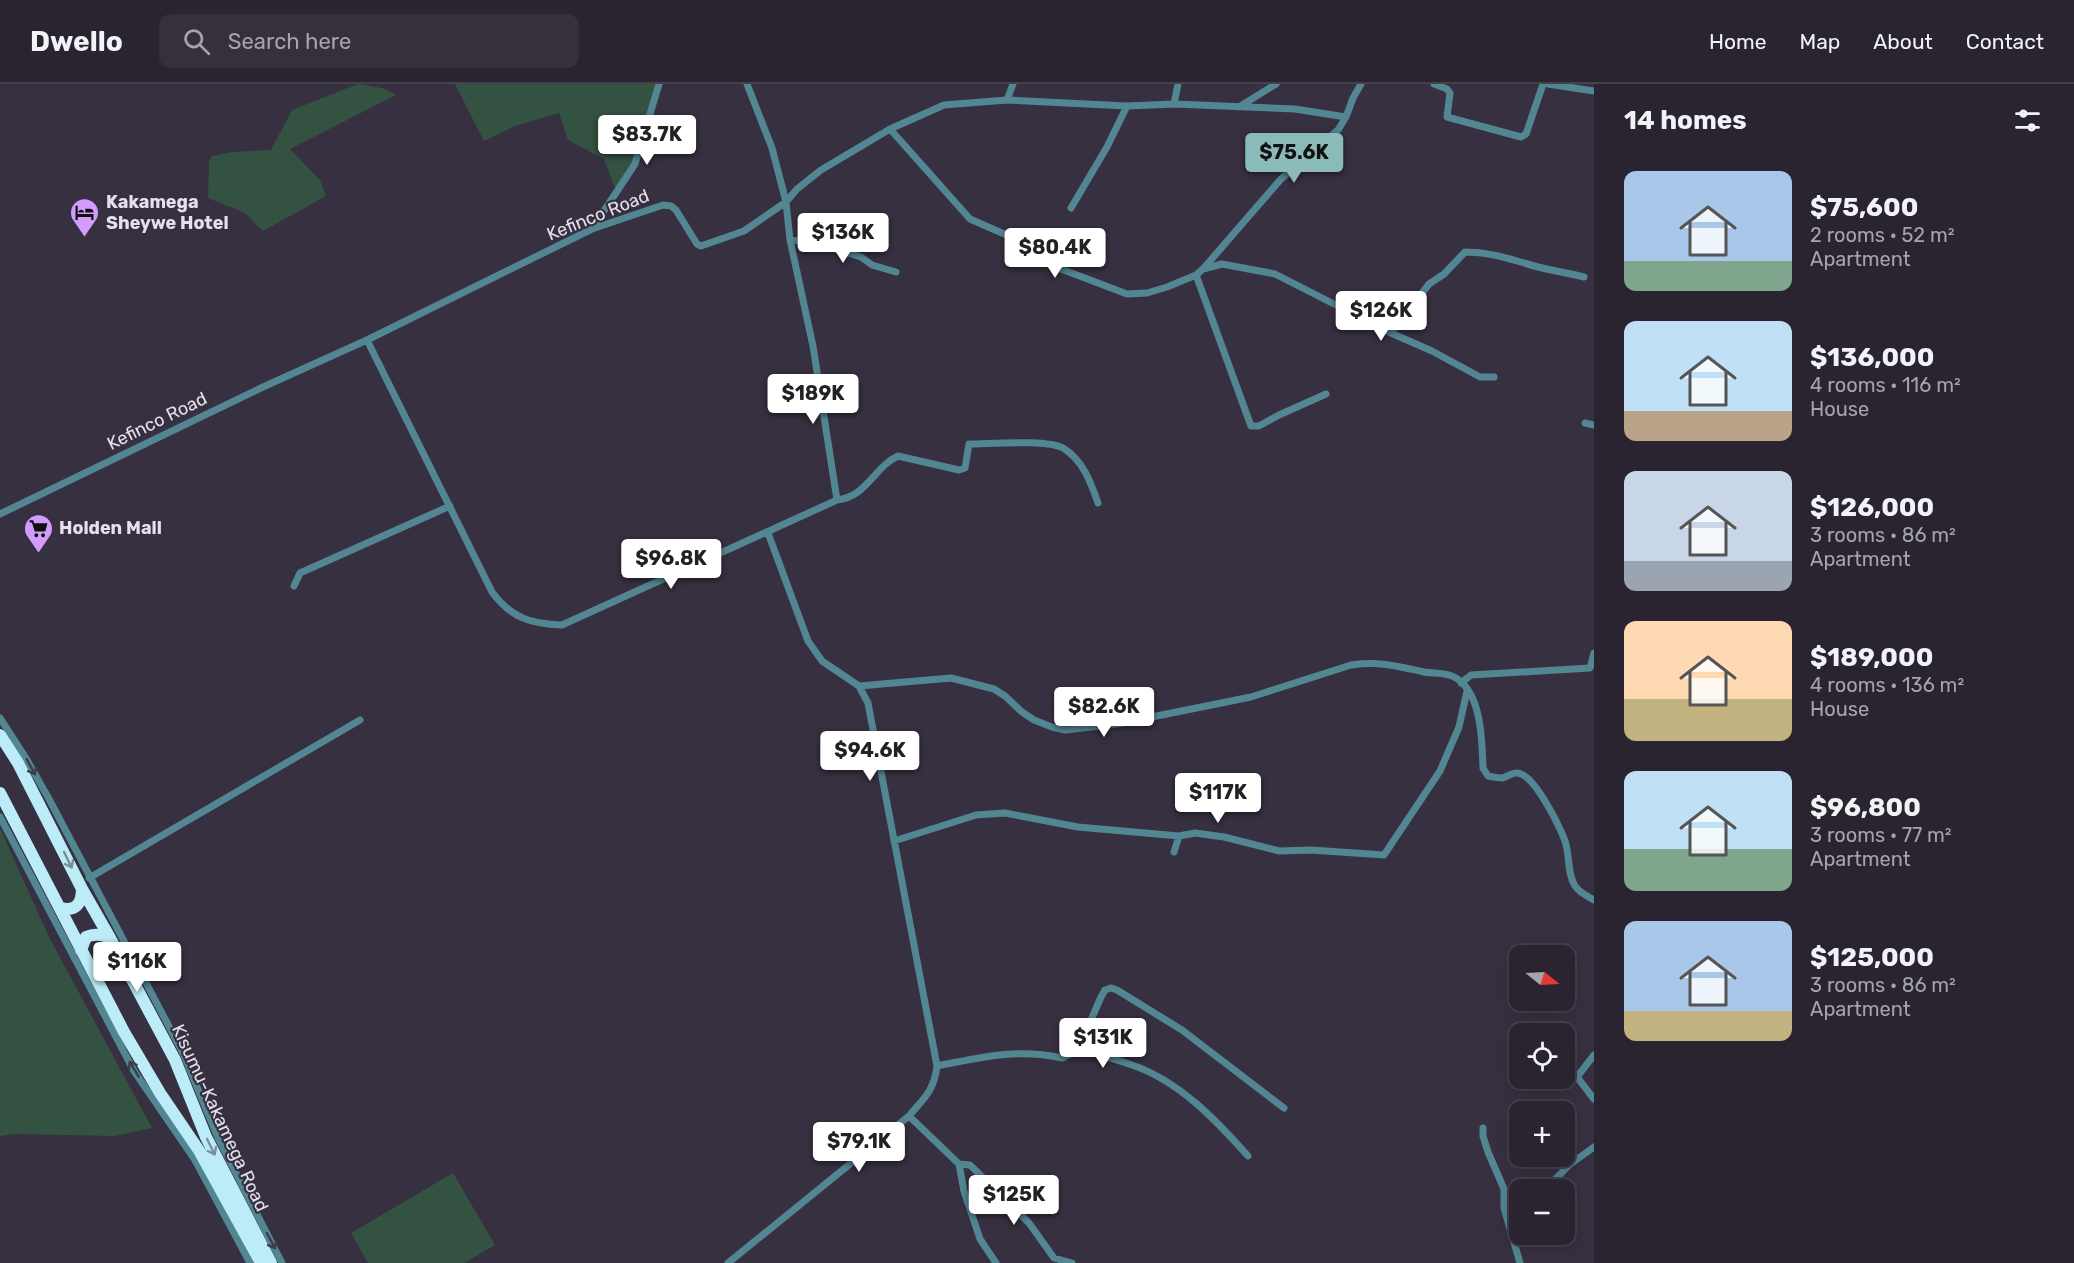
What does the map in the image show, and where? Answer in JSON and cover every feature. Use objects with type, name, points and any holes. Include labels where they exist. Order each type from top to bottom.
[{"type":"highway","name":"Kisumu-Kakamega Road","points":[[0,735],[86,884],[110,938],[175,1060],[206,1137],[271,1263]]},
{"type":"highway","points":[[0,794],[150,1076],[200,1152],[261,1263]]},
{"type":"highway","points":[[59,907],[72,909],[77,907],[86,884]]},
{"type":"highway","points":[[81,950],[86,937],[91,934],[101,934],[110,938]]},
{"type":"street","points":[[592,229],[635,164],[659,84]]},
{"type":"street","points":[[747,84],[772,148],[786,202],[790,240],[813,346],[837,500]]},
{"type":"street","points":[[1007,100],[1013,84]]},
{"type":"street","points":[[1174,104],[1178,84]]},
{"type":"street","points":[[1239,107],[1276,84]]},
{"type":"street","points":[[890,129],[970,219],[1011,237],[1061,269],[1127,294],[1147,293],[1196,275],[1203,269],[1281,179],[1338,130],[1361,84]]},
{"type":"street","points":[[1434,84],[1448,89],[1450,93],[1447,117],[1521,137],[1526,134],[1543,84]]},
{"type":"street","points":[[1548,84],[1594,91]]},
{"type":"street","name":"Kefinco Road","points":[[0,514],[263,387],[367,340],[592,229],[663,205],[671,206],[676,210],[697,244],[704,246],[744,231],[786,202],[797,189],[820,170],[890,129],[944,105],[1007,100],[1127,105],[1174,104],[1295,109],[1346,117]]},
{"type":"street","points":[[1071,208],[1107,147],[1127,105]]},
{"type":"street","points":[[790,240],[812,242],[861,257],[872,266],[896,272]]},
{"type":"street","points":[[1391,333],[1429,284],[1443,274],[1465,252],[1483,252],[1504,256],[1584,277]]},
{"type":"street","points":[[1203,269],[1222,264],[1275,274],[1480,377],[1494,377]]},
{"type":"street","points":[[1196,275],[1251,426],[1259,426],[1326,394]]},
{"type":"street","points":[[367,340],[492,592],[502,605],[529,621],[544,625],[562,626],[837,500],[854,496],[866,487],[890,459],[898,456],[959,470],[965,468],[969,444],[1054,445],[1063,448],[1085,472],[1098,503]]},
{"type":"street","points":[[1585,423],[1594,425]]},
{"type":"street","points":[[294,586],[300,573],[450,506]]},
{"type":"street","points":[[728,1263],[909,1116],[930,1093],[936,1080],[937,1066],[868,703],[859,686],[822,660],[808,641],[768,533]]},
{"type":"street","points":[[1461,683],[1472,675],[1590,668],[1594,653]]},
{"type":"street","points":[[859,686],[951,678],[994,689],[1034,720],[1052,728],[1065,730],[1117,724],[1251,697],[1351,665],[1392,664],[1426,672],[1444,673],[1461,683],[1478,711],[1483,768],[1488,776],[1498,778],[1518,773],[1535,786],[1565,842],[1574,885],[1594,900]]},
{"type":"street","points":[[894,841],[976,815],[1005,813],[1078,826],[1179,836],[1195,833],[1224,837],[1279,850],[1384,855],[1440,771],[1459,727],[1467,691]]},
{"type":"street","points":[[0,717],[38,780],[86,884],[185,1060],[218,1138],[282,1263]]},
{"type":"street","points":[[86,884],[360,720]]},
{"type":"street","points":[[0,817],[134,1071],[195,1160],[250,1263]]},
{"type":"street","points":[[1174,852],[1179,836]]},
{"type":"street","points":[[937,1066],[1007,1053],[1038,1053],[1063,1058],[1078,1050],[1105,990],[1117,990],[1182,1030],[1284,1107]]},
{"type":"street","points":[[1078,1050],[1133,1065],[1160,1078],[1191,1100],[1222,1127],[1248,1156]]},
{"type":"street","points":[[1594,1055],[1576,1077],[1594,1099]]},
{"type":"street","points":[[182,1077],[185,1060]]},
{"type":"street","points":[[150,1076],[150,1094]]},
{"type":"street","points":[[909,1116],[959,1164],[964,1191],[980,1239],[996,1263]]},
{"type":"street","points":[[1483,1128],[1488,1152],[1504,1189],[1504,1208],[1520,1263]]},
{"type":"street","points":[[1556,1179],[1594,1147]]},
{"type":"street","points":[[959,1164],[970,1165],[1008,1202],[1029,1223],[1054,1258],[1072,1263]]},
{"type":"green space","points":[[358,84],[382,88],[396,95],[290,149],[320,180],[326,196],[263,231],[245,213],[208,198],[209,162],[212,156],[232,152],[271,150],[292,110]]},
{"type":"green space","points":[[455,84],[661,84],[638,163],[618,196],[604,159],[568,140],[559,113],[515,126],[484,141]]},
{"type":"green space","points":[[0,828],[49,937],[152,1128],[115,1136],[16,1134],[0,1136]]},
{"type":"green space","points":[[453,1173],[495,1245],[464,1263],[368,1263],[351,1233]]},
{"type":"place","name":"Kakamega Sheywe Hotel","points":[[85,238]]},
{"type":"place","name":"Holden Mall","points":[[38,554]]}]
